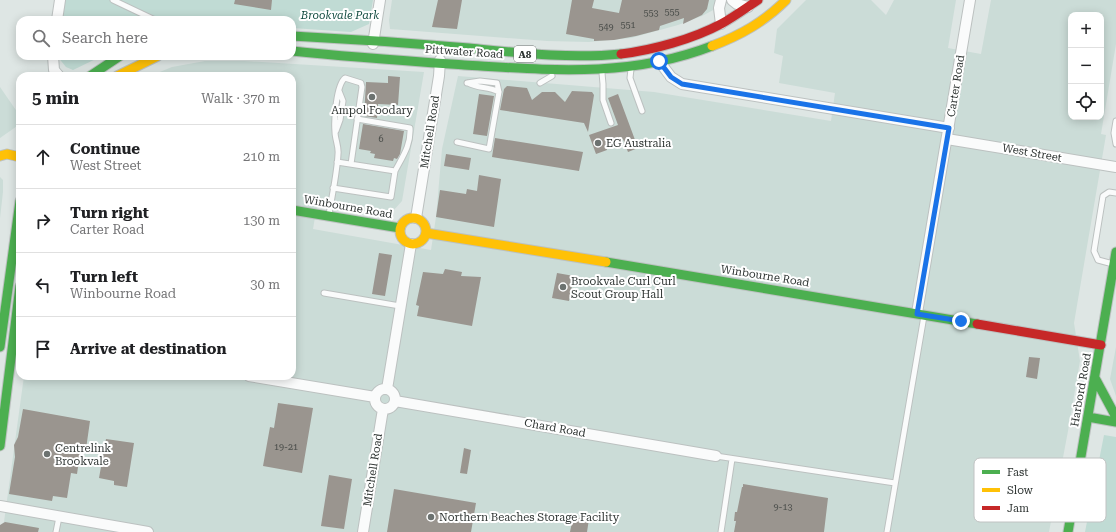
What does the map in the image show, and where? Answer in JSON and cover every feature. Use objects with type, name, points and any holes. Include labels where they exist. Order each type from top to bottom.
[{"type":"main road","name":"Pittwater Road","points":[[296,36],[374,40],[546,56],[610,55],[637,52],[690,38],[721,24],[758,0]]},
{"type":"main road","name":"Pittwater Road","points":[[296,51],[440,63],[601,70],[659,61],[696,51],[724,41],[744,32],[761,21],[786,0]]},
{"type":"main road","points":[[721,24],[744,32]]},
{"type":"main road","points":[[96,72],[114,60]]},
{"type":"main road","points":[[124,72],[149,60]]},
{"type":"main road","points":[[0,156],[7,154],[16,156]]},
{"type":"main road","name":"Winbourne Road","points":[[296,211],[400,228]]},
{"type":"main road","points":[[407,218],[416,218],[424,223],[426,233],[422,240],[415,244],[410,244],[403,240],[400,228],[401,224],[407,218]]},
{"type":"main road","points":[[0,347],[3,299],[16,224]]},
{"type":"main road","name":"Winbourne Road","points":[[426,233],[1101,345]]},
{"type":"main road","name":"Harbord Road","points":[[1081,458],[1116,252]]},
{"type":"main road","points":[[0,446],[16,343]]},
{"type":"main road","points":[[1095,378],[1116,417]]},
{"type":"main road","points":[[1088,417],[1116,422]]},
{"type":"main road","name":"Harbord Road","points":[[1068,532],[1070,522]]},
{"type":"street","points":[[58,16],[60,0]]},
{"type":"street","points":[[372,58],[380,0]]},
{"type":"street","points":[[721,0],[719,8],[721,24]]},
{"type":"street","points":[[732,0],[737,4],[748,7]]},
{"type":"street","name":"Carter Road","points":[[920,314],[970,0]]},
{"type":"street","name":"Mitchell Road","points":[[416,218],[438,83],[440,46]]},
{"type":"street","points":[[53,60],[54,70],[56,72]]},
{"type":"street","points":[[659,61],[671,77],[682,84],[949,128]]},
{"type":"street","name":"West Street","points":[[947,139],[1116,167]]},
{"type":"street","points":[[387,388],[410,244]]},
{"type":"street","points":[[273,380],[375,397]]},
{"type":"street","points":[[387,388],[394,393],[395,401],[391,407],[383,409],[376,404],[375,397],[379,390],[387,388]]},
{"type":"street","name":"Chard Road","points":[[395,401],[716,456]]},
{"type":"street","name":"Mitchell Road","points":[[363,532],[383,409]]},
{"type":"street","points":[[0,506],[148,532]]},
{"type":"lane","points":[[113,0],[147,16]]},
{"type":"lane","points":[[631,66],[630,78],[642,111]]},
{"type":"lane","points":[[540,83],[561,69]]},
{"type":"lane","points":[[601,70],[603,100],[611,123]]},
{"type":"lane","points":[[328,216],[339,152],[335,134],[334,119],[339,91],[342,80],[345,78],[361,83],[362,87],[351,164]]},
{"type":"lane","points":[[457,142],[489,148],[499,92],[497,83],[480,81],[467,83]]},
{"type":"lane","points":[[333,188],[391,197],[395,171],[406,153],[411,133],[410,128],[357,119]]},
{"type":"lane","points":[[1116,121],[1114,133],[1116,144]]},
{"type":"lane","points":[[337,162],[395,171]]},
{"type":"lane","points":[[1114,264],[1098,260],[1094,251],[1103,196],[1109,192],[1116,193]]},
{"type":"lane","points":[[324,293],[400,306]]},
{"type":"lane","points":[[887,532],[920,314]]},
{"type":"lane","points":[[716,456],[895,483]]},
{"type":"lane","points":[[721,532],[732,459]]},
{"type":"lane","points":[[56,532],[59,517]]},
{"type":"shaded area","points":[[392,0],[732,0],[702,16],[678,25],[631,38],[589,42],[547,41],[390,29],[389,20]]},
{"type":"shaded area","points":[[806,0],[871,0],[886,15],[894,0],[956,0],[948,48],[981,54],[991,0],[1116,0],[1116,44],[1104,116],[1104,12],[1068,12],[1068,120],[1103,120],[1101,134],[1106,135],[1074,323],[1080,361],[1063,458],[974,458],[974,522],[1051,522],[1049,532],[0,532],[0,526],[4,522],[23,380],[296,380],[296,72],[160,72],[172,67],[205,61],[244,61],[424,72],[402,201],[393,211],[318,199],[313,229],[431,250],[436,217],[442,149],[458,76],[654,92],[831,121],[835,93],[779,83],[783,56],[774,53],[777,29]]},
{"type":"shaded area","points":[[0,87],[16,110],[16,127],[0,138]]},
{"type":"shaded area","points":[[0,177],[3,180],[3,192],[0,218]]},
{"type":"shaded area","points":[[1116,347],[1116,396],[1110,379]]},
{"type":"green space","name":"Brookvale Park","points":[[65,0],[373,0],[369,24],[351,32],[296,28],[296,16],[62,16]]},
{"type":"green space","points":[[60,60],[94,60],[73,70],[66,67]]},
{"type":"green space","points":[[1104,435],[1116,437],[1116,532],[1085,532],[1087,522],[1106,522],[1106,458],[1099,458]]},
{"type":"building","points":[[235,0],[272,0],[271,10],[234,4]]},
{"type":"building","points":[[438,0],[462,0],[457,29],[432,27]]},
{"type":"building","points":[[572,0],[594,0],[592,8],[619,13],[622,0],[709,0],[707,9],[702,15],[683,24],[684,18],[660,26],[659,30],[636,36],[614,40],[594,41],[594,39],[566,34]]},
{"type":"building","points":[[388,76],[400,77],[398,105],[378,104],[377,118],[364,116],[366,82],[388,83]]},
{"type":"building","points":[[507,86],[527,88],[532,100],[542,92],[555,92],[565,102],[572,91],[592,92],[594,95],[588,132],[584,123],[500,110],[504,89]]},
{"type":"building","points":[[479,94],[494,96],[487,136],[473,134]]},
{"type":"building","points":[[618,94],[638,148],[628,152],[623,139],[606,145],[607,150],[596,154],[589,135],[618,125],[608,98]]},
{"type":"building","points":[[363,124],[404,131],[400,154],[397,159],[394,158],[393,161],[374,158],[375,154],[370,153],[371,151],[359,149]]},
{"type":"building","points":[[495,138],[583,152],[579,171],[492,157]]},
{"type":"building","points":[[446,154],[471,158],[469,170],[444,166]]},
{"type":"building","points":[[479,175],[501,179],[494,227],[436,217],[440,190],[466,194],[467,189],[477,191]]},
{"type":"building","points":[[379,253],[392,255],[385,296],[372,294]]},
{"type":"building","points":[[445,269],[462,272],[461,276],[481,277],[472,326],[417,316],[419,306],[416,305],[423,272],[443,274]]},
{"type":"building","name":"Brookvale Curl Curl Scout Group Hall","points":[[557,273],[574,276],[569,301],[552,298]]},
{"type":"building","points":[[1029,357],[1040,358],[1037,379],[1026,377]]},
{"type":"building","points":[[278,403],[313,408],[302,473],[263,466],[270,427],[274,428]]},
{"type":"building","name":"Centrelink Brookvale","points":[[23,409],[90,421],[86,449],[81,447],[77,474],[71,473],[67,498],[53,496],[52,501],[9,494],[15,457],[14,445],[18,437]]},
{"type":"building","points":[[106,439],[134,443],[127,487],[114,485],[114,481],[99,478]]},
{"type":"building","points":[[464,448],[471,450],[467,474],[460,473]]},
{"type":"building","points":[[329,475],[352,479],[344,529],[321,526]]},
{"type":"building","points":[[743,484],[828,498],[824,532],[734,532],[736,521],[734,521],[735,512],[737,512]]},
{"type":"building","name":"Northern Beaches Storage Facility","points":[[394,489],[476,503],[471,532],[387,532]]},
{"type":"building","points":[[573,517],[589,519],[587,532],[570,532]]},
{"type":"building","points":[[5,522],[39,528],[38,532],[0,532],[0,525]]},
{"type":"traffic: fast","points":[[296,36],[425,44],[545,55],[583,56],[621,54]]},
{"type":"traffic: fast","points":[[296,51],[464,65],[558,70],[620,67],[650,63],[681,56],[712,46]]},
{"type":"traffic: fast","points":[[96,72],[114,60]]},
{"type":"traffic: fast","points":[[296,211],[400,228]]},
{"type":"traffic: fast","points":[[0,347],[16,230]]},
{"type":"traffic: fast","points":[[1081,458],[1116,252]]},
{"type":"traffic: fast","points":[[606,262],[977,324]]},
{"type":"traffic: fast","points":[[0,446],[16,318]]},
{"type":"traffic: fast","points":[[1095,378],[1116,417]]},
{"type":"traffic: fast","points":[[1088,417],[1116,422]]},
{"type":"traffic: fast","points":[[1068,532],[1070,522]]},
{"type":"traffic: slow","points":[[712,46],[752,27],[778,8],[786,0]]},
{"type":"traffic: slow","points":[[125,72],[150,60]]},
{"type":"traffic: slow","points":[[0,156],[7,154],[16,156]]},
{"type":"traffic: slow","points":[[413,218],[422,222],[426,231],[422,240],[413,244],[404,240],[400,231],[404,222],[413,218]]},
{"type":"traffic: slow","points":[[426,233],[606,262]]},
{"type":"traffic: jam","points":[[621,54],[659,47],[698,34],[726,21],[758,0]]},
{"type":"traffic: jam","points":[[977,324],[1101,345]]},
{"type":"place","name":"Ampol Foodary","points":[[372,97]]},
{"type":"place","name":"EG Australia","points":[[598,143]]},
{"type":"place","name":"Brookvale Curl Curl Scout Group Hall","points":[[563,287]]},
{"type":"place","name":"Centrelink Brookvale","points":[[47,454]]},
{"type":"place","name":"Northern Beaches Storage Facility","points":[[431,517]]},
{"type":"route","points":[[659,61],[671,77],[682,84],[949,128],[917,314],[961,321]]}]
